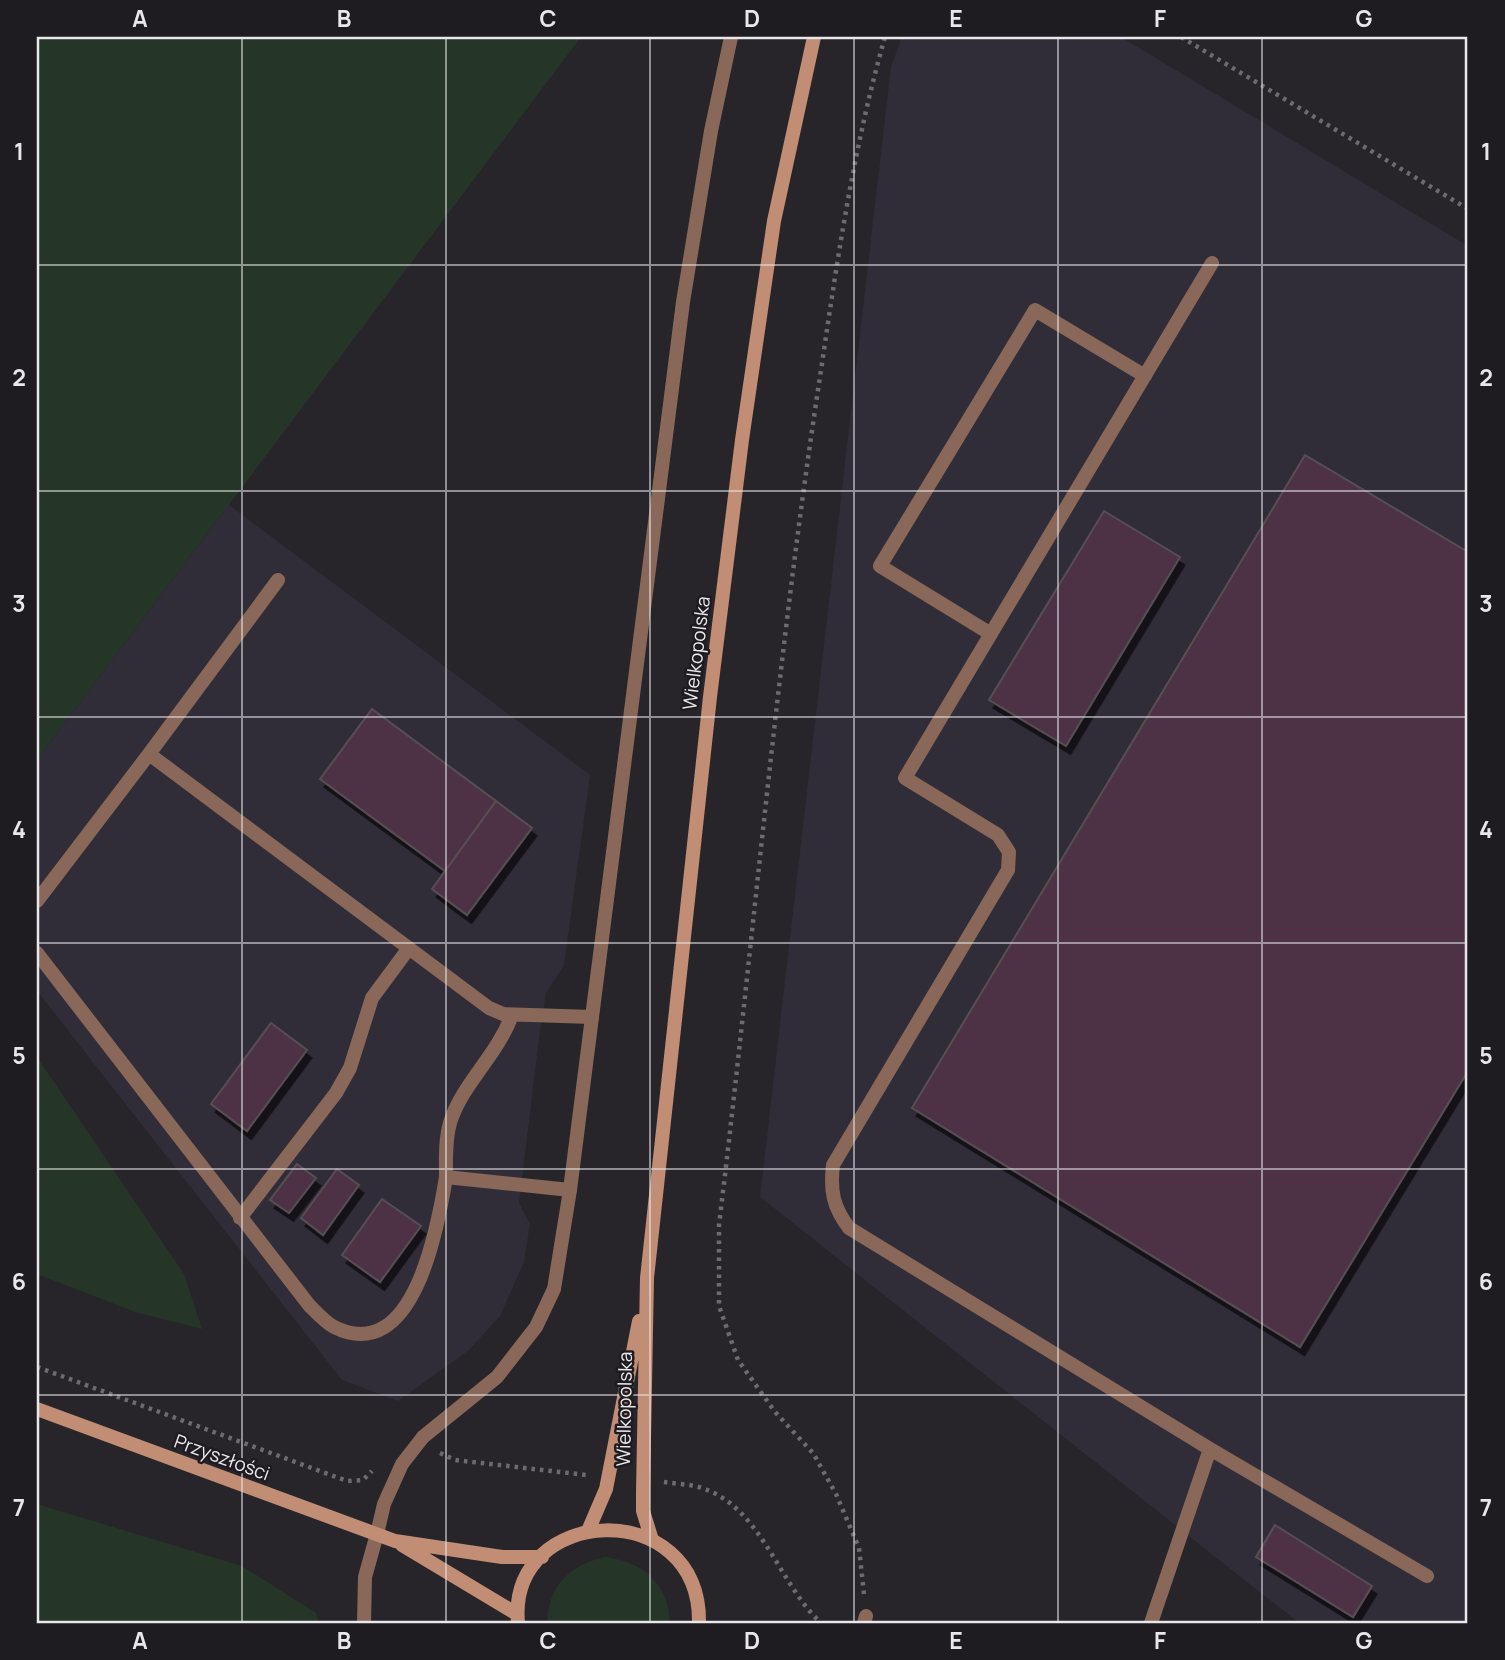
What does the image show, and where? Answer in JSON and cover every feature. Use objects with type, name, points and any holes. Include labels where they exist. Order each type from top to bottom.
[{"type":"main road","name":"Wielkopolska","points":[[588,1531],[608,1478],[647,1278],[742,440],[774,221],[814,37]]},
{"type":"main road","name":"Wielkopolska","points":[[647,1278],[642,1481],[643,1511],[652,1540]]},
{"type":"main road","name":"Przyszłości","points":[[37,1409],[395,1541],[518,1618]]},
{"type":"main road","points":[[518,1618],[523,1587],[542,1557],[570,1536],[617,1528],[652,1540],[667,1549],[685,1569],[696,1594],[701,1622]]},
{"type":"main road","name":"Przyszłości","points":[[395,1541],[502,1557],[542,1557]]},
{"type":"street","points":[[364,1623],[365,1577],[384,1504],[402,1464],[423,1437],[497,1377],[536,1326],[554,1289],[570,1190],[683,302],[711,131],[731,37]]},
{"type":"street","points":[[1212,263],[905,778],[999,835],[1009,852],[1008,870],[833,1165],[831,1186],[835,1209],[849,1228],[1210,1449],[1427,1577]]},
{"type":"street","points":[[991,634],[880,566],[1035,310],[1145,376]]},
{"type":"street","points":[[37,901],[278,580]]},
{"type":"street","points":[[149,754],[489,1007],[512,1015],[592,1017]]},
{"type":"street","points":[[240,1218],[336,1093],[350,1068],[372,998],[409,948]]},
{"type":"street","points":[[37,953],[309,1306],[334,1326],[357,1332],[377,1330],[397,1318],[417,1288],[431,1253],[446,1177],[449,1124],[458,1102],[504,1038],[512,1015]]},
{"type":"street","points":[[446,1177],[570,1190]]},
{"type":"street","points":[[1151,1623],[1210,1449]]},
{"type":"path","points":[[865,1620],[859,1548],[836,1494],[813,1453],[775,1412],[738,1360],[719,1307],[719,1225],[788,597],[844,219],[870,87],[885,37]]},
{"type":"path","points":[[1181,37],[1468,209]]},
{"type":"path","points":[[37,1367],[347,1481],[363,1480],[379,1461]]},
{"type":"path","points":[[423,1437],[441,1453],[455,1460],[608,1478]]},
{"type":"path","points":[[642,1481],[701,1488],[724,1499],[743,1515],[821,1623]]},
{"type":"shaded area","points":[[902,37],[1121,37],[1468,246],[1468,1623],[1299,1623],[760,1197],[891,67]]},
{"type":"shaded area","points":[[229,505],[590,775],[564,965],[546,993],[540,1030],[519,1203],[530,1224],[524,1262],[500,1316],[469,1350],[398,1401],[342,1380],[37,991],[37,760]]},
{"type":"green space","points":[[37,37],[581,37],[37,760]]},
{"type":"green space","points":[[37,1057],[184,1274],[202,1329],[135,1312],[37,1274]]},
{"type":"green space","points":[[37,1504],[242,1566],[316,1613],[319,1623],[37,1623]]},
{"type":"green space","points":[[605,1557],[631,1564],[651,1577],[664,1597],[670,1623],[547,1623],[552,1598],[563,1579],[581,1565]]},
{"type":"building","points":[[1305,455],[1468,552],[1468,1071],[1300,1347],[912,1108]]},
{"type":"building","points":[[1104,511],[1180,557],[1066,746],[989,700]]},
{"type":"building","points":[[372,709],[496,801],[445,871],[320,779]]},
{"type":"building","points":[[496,801],[532,828],[467,915],[432,889]]},
{"type":"building","points":[[271,1023],[307,1050],[247,1131],[211,1104]]},
{"type":"building","points":[[297,1164],[316,1178],[289,1213],[270,1200]]},
{"type":"building","points":[[337,1169],[359,1185],[323,1235],[301,1218]]},
{"type":"building","points":[[382,1199],[421,1226],[380,1282],[342,1255]]},
{"type":"building","points":[[1275,1525],[1372,1586],[1353,1617],[1256,1557]]}]
